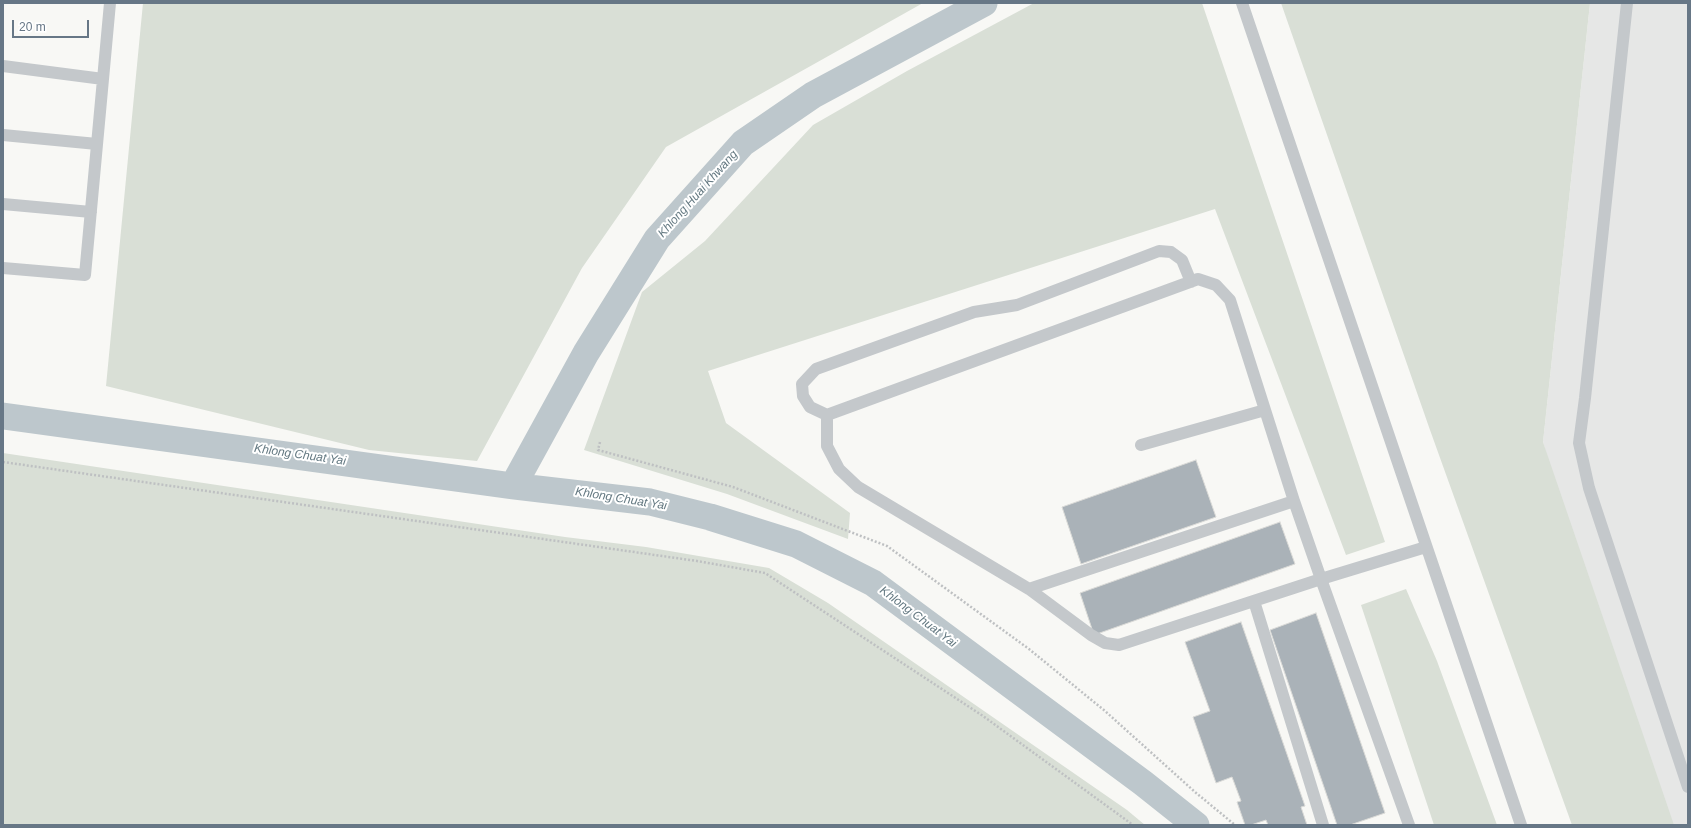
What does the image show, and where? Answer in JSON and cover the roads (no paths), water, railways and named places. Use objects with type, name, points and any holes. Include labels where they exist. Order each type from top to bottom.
[{"type":"lane","points":[[3,268],[85,276],[110,3]]},
{"type":"lane","points":[[1242,3],[1521,825]]},
{"type":"lane","points":[[1627,3],[1586,398],[1579,443],[1589,488],[1688,787]]},
{"type":"lane","points":[[3,66],[103,78]]},
{"type":"lane","points":[[3,135],[97,144]]},
{"type":"lane","points":[[3,204],[91,212]]},
{"type":"lane","points":[[1191,282],[1182,260],[1171,252],[1160,251],[1018,305],[974,312],[816,369],[802,384],[803,396],[810,407],[827,415],[1191,282],[1198,279],[1216,285],[1230,300],[1294,501],[1409,825]]},
{"type":"lane","points":[[1141,446],[1265,410]]},
{"type":"lane","points":[[827,415],[827,446],[839,469],[858,487],[1029,589],[1105,643],[1119,645],[1426,547]]},
{"type":"lane","points":[[1029,589],[1294,501]]},
{"type":"lane","points":[[1254,601],[1323,825]]},
{"type":"waterway","name":"Khlong Huai Khwang","points":[[513,486],[586,353],[657,239],[743,143],[813,95],[984,3]]},
{"type":"waterway","name":"Khlong Chuat Yai","points":[[3,416],[513,486],[650,502],[710,517],[796,544],[873,583],[1143,783],[1196,825]]}]
